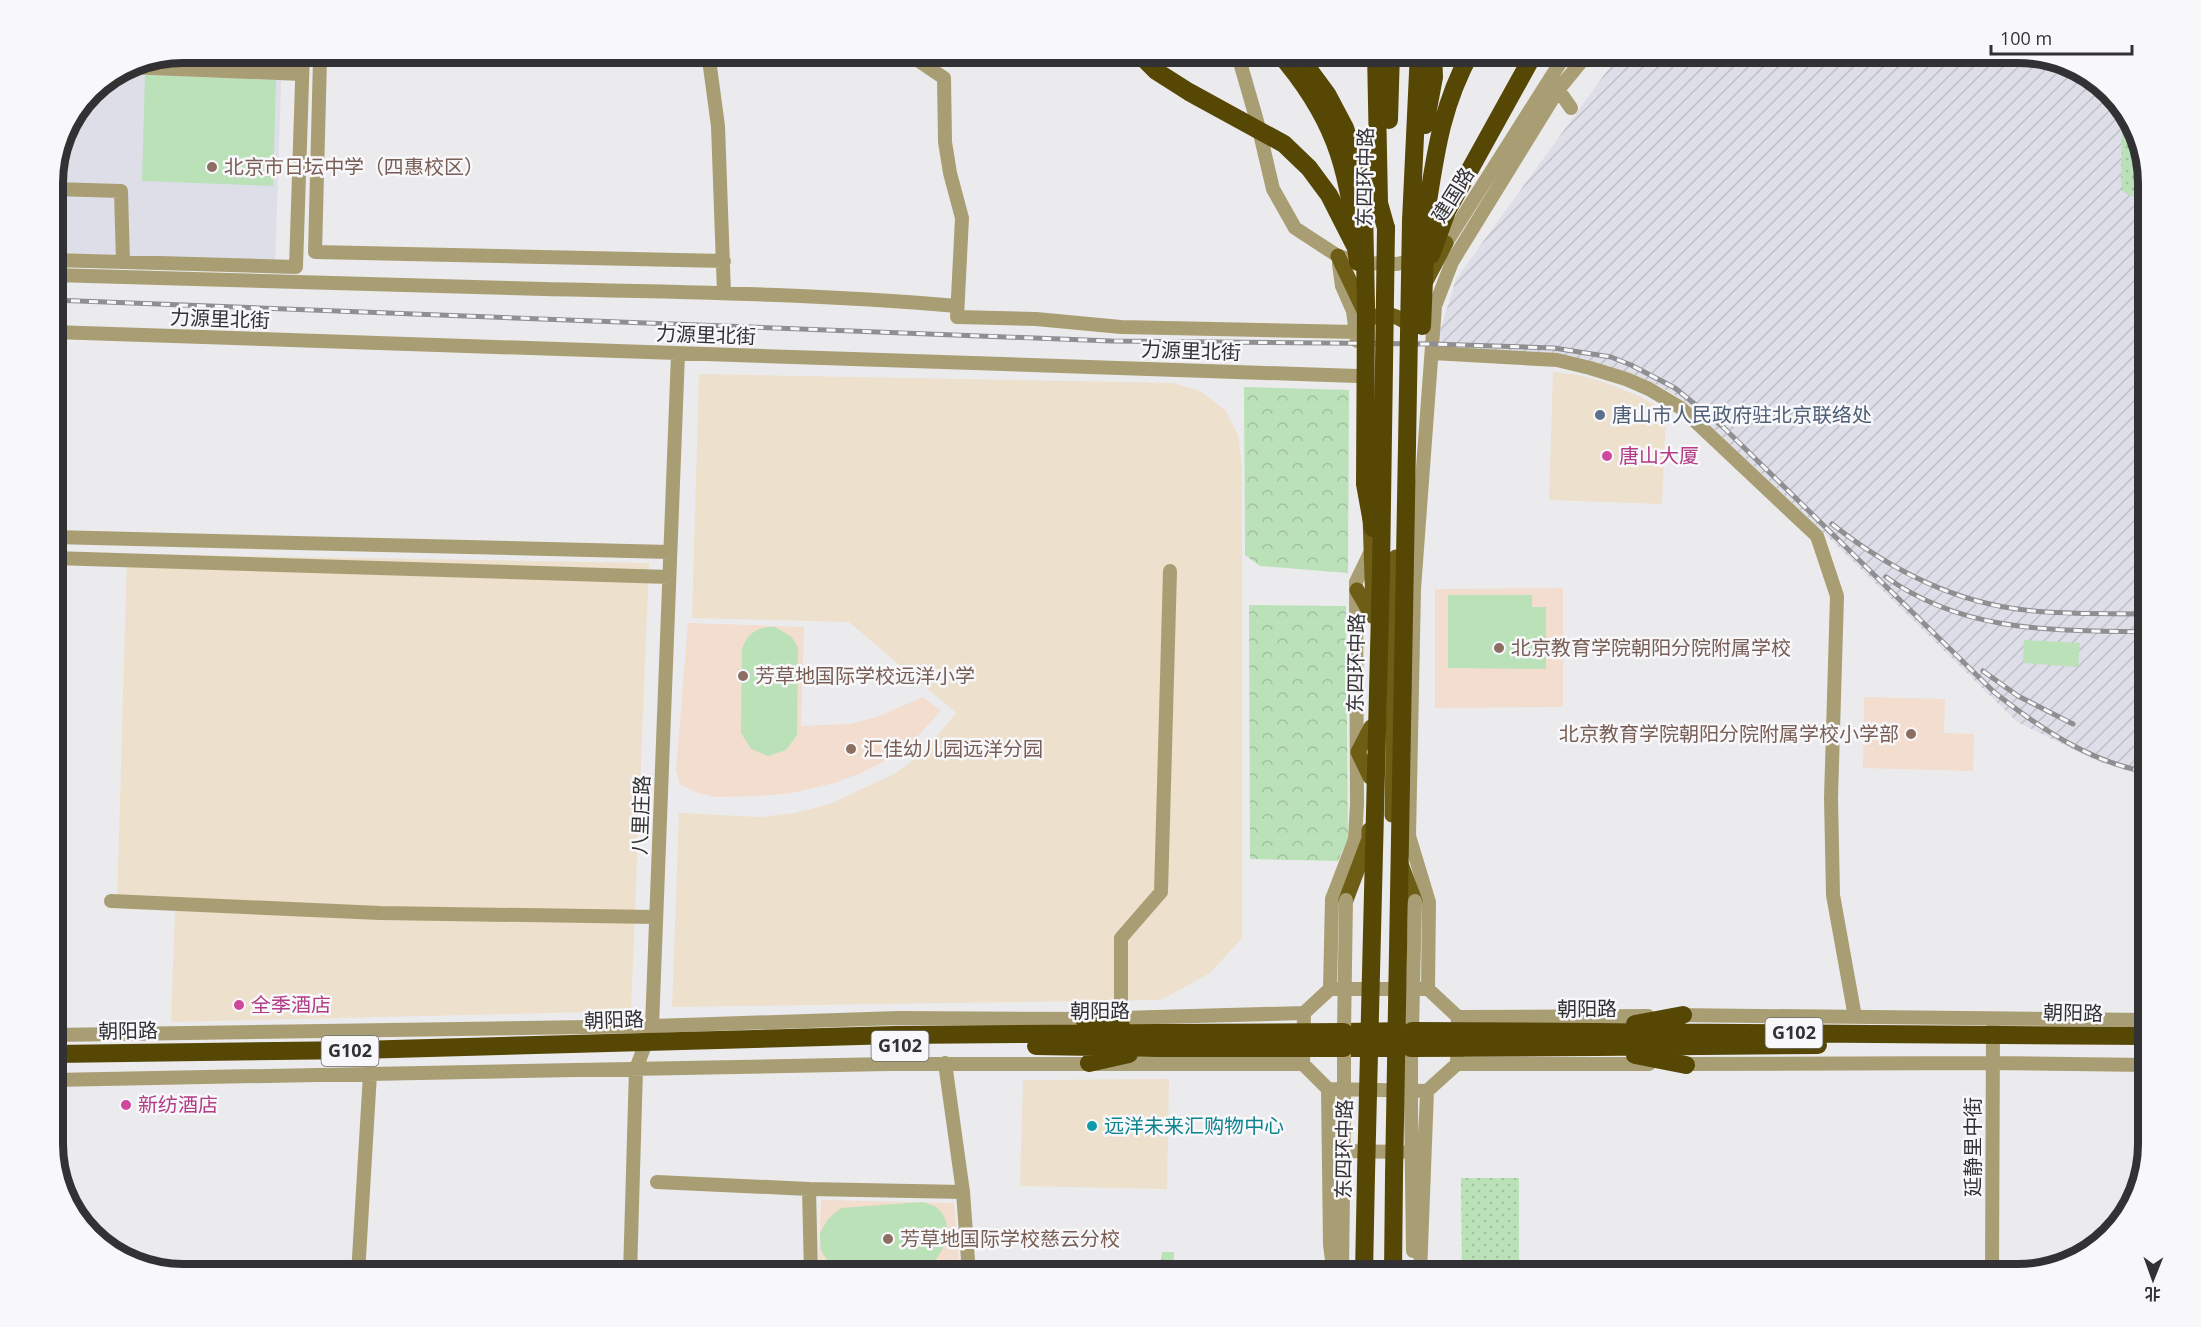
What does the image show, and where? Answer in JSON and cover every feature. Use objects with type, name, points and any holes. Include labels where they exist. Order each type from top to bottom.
[{"type":"highway","points":[[1148,63],[1156,71],[1189,92],[1284,144],[1309,168],[1329,195],[1356,248]]},
{"type":"highway","points":[[1287,63],[1302,80],[1336,143],[1350,198],[1356,248],[1368,313]]},
{"type":"highway","points":[[1304,63],[1327,94],[1345,128],[1356,164],[1364,210],[1368,313],[1365,484],[1381,571]]},
{"type":"highway","points":[[1376,63],[1379,203],[1386,228]]},
{"type":"highway","name":"东四环中路","points":[[1364,1264],[1391,63]]},
{"type":"highway","points":[[1393,1264],[1411,221],[1429,63]]},
{"type":"highway","points":[[1406,570],[1417,421],[1427,208],[1437,144],[1449,98],[1466,63]]},
{"type":"highway","points":[[1424,283],[1434,242],[1447,211],[1529,63]]},
{"type":"highway","points":[[1595,1040],[1683,1015]]},
{"type":"highway","points":[[1084,1019],[1157,1041]]},
{"type":"highway","name":"朝阳路","points":[[63,1054],[1157,1041],[1595,1040],[1993,1032],[2138,1036]]},
{"type":"highway","name":"朝阳路","points":[[1993,1032],[2138,1045]]},
{"type":"highway","points":[[1595,1040],[1686,1065]]},
{"type":"highway","points":[[1089,1063],[1157,1041]]},
{"type":"highway","name":"朝阳路","points":[[63,1064],[644,1047]]},
{"type":"main road","name":"东四环中路","points":[[1415,900],[1391,839],[1393,655],[1404,321],[1446,243]]},
{"type":"main road","name":"东四环中路","points":[[1338,256],[1368,313],[1371,344],[1370,553],[1373,618],[1369,839],[1346,900]]},
{"type":"main road","points":[[1357,332],[1368,313],[1394,315],[1404,321]]},
{"type":"main road","points":[[1370,426],[1400,426]]},
{"type":"main road","points":[[1357,590],[1373,618]]},
{"type":"main road","points":[[1370,777],[1358,752],[1371,727]]},
{"type":"street","points":[[63,260],[296,267],[302,63]]},
{"type":"street","points":[[320,63],[315,252],[724,261]]},
{"type":"street","points":[[709,63],[718,126],[724,293]]},
{"type":"street","points":[[922,63],[944,78],[945,142],[950,173],[962,218],[957,317],[1036,319],[1121,327],[1357,332]]},
{"type":"street","name":"建国路","points":[[1240,63],[1273,189],[1295,228],[1338,256],[1364,263],[1397,264],[1419,259],[1446,243],[1558,63]]},
{"type":"street","points":[[1428,989],[1430,902],[1409,836],[1414,589],[1435,306],[1452,262],[1558,90],[1579,63]]},
{"type":"street","points":[[175,64],[175,69]]},
{"type":"street","points":[[146,68],[302,74]]},
{"type":"street","points":[[1550,78],[1571,108]]},
{"type":"street","points":[[63,189],[121,191],[123,262]]},
{"type":"street","name":"东四环中路","points":[[1338,256],[1342,286],[1353,311],[1357,332],[1357,406],[1370,447]]},
{"type":"street","points":[[63,275],[280,283],[724,293],[882,299],[957,306]]},
{"type":"street","name":"力源里北街","points":[[63,332],[1357,376]]},
{"type":"street","points":[[1432,353],[1557,360],[1590,368],[1649,389],[1681,408],[1817,536],[1837,596],[1832,798],[1833,895],[1856,1017]]},
{"type":"street","name":"八里庄路","points":[[631,1264],[644,1047],[656,917],[678,354]]},
{"type":"street","points":[[63,537],[670,552]]},
{"type":"street","name":"东四环中路","points":[[1330,988],[1332,899],[1354,838],[1358,752],[1356,582],[1370,553]]},
{"type":"street","points":[[63,558],[669,577]]},
{"type":"street","points":[[1121,1018],[1121,938],[1161,892],[1170,571]]},
{"type":"street","name":"东四环中路","points":[[1342,1264],[1346,900]]},
{"type":"street","name":"东四环中路","points":[[1413,1264],[1410,1152],[1415,900]]},
{"type":"street","points":[[111,901],[380,913],[656,917]]},
{"type":"street","points":[[1457,1064],[1458,1017],[1428,989],[1330,988],[1304,1013],[1303,1064],[1328,1089],[1427,1091],[1457,1064],[1575,1062],[1686,1065],[1993,1063],[2138,1065]]},
{"type":"street","name":"朝阳路","points":[[63,1080],[370,1074],[644,1047],[898,1018],[1084,1019],[1304,1013]]},
{"type":"street","name":"朝阳路","points":[[1458,1017],[1574,1018],[1683,1015],[1856,1017],[1993,1032],[2138,1021]]},
{"type":"street","name":"延静里中街","points":[[1992,1264],[1993,1032]]},
{"type":"street","name":"朝阳路","points":[[63,1035],[644,1047],[945,1064],[1303,1064]]},
{"type":"street","points":[[945,1064],[963,1192],[968,1264]]},
{"type":"street","points":[[359,1264],[370,1074]]},
{"type":"street","name":"东四环中路","points":[[1328,1089],[1330,1245],[1333,1264]]},
{"type":"street","points":[[1420,1264],[1427,1091]]},
{"type":"street","points":[[1343,1151],[1410,1152]]},
{"type":"street","points":[[657,1182],[809,1189],[963,1192]]},
{"type":"street","points":[[809,1189],[811,1264]]},
{"type":"shaded area","name":"北京市日坛中学（四惠校区）","points":[[282,63],[275,265],[63,258],[63,175],[67,152],[83,116],[98,98],[123,79],[137,72],[167,64]]},
{"type":"shaded area","points":[[1613,63],[2018,63],[2034,64],[2064,72],[2091,88],[2118,116],[2126,130],[2132,144],[2138,175],[2138,774],[2099,762],[2017,722],[1813,522],[1682,399],[1655,384],[1625,372],[1441,351],[1440,331],[1456,279]]},
{"type":"shaded area","name":"唐山大厦","points":[[1553,372],[1601,381],[1641,397],[1666,412],[1662,504],[1549,500]]},
{"type":"shaded area","points":[[699,374],[1173,383],[1200,391],[1226,411],[1238,436],[1242,466],[1242,938],[1210,973],[1161,1000],[672,1007],[679,813],[759,817],[794,813],[830,804],[894,774],[924,752],[956,713],[849,622],[692,618]]},
{"type":"shaded area","points":[[127,554],[649,563],[631,1011],[171,1022],[175,910],[117,907]]},
{"type":"shaded area","name":"北京教育学院朝阳分院附属学校","points":[[1563,588],[1563,707],[1435,708],[1435,589]]},
{"type":"shaded area","name":"芳草地国际学校远洋小学","points":[[688,623],[804,627],[801,726],[850,724],[877,717],[923,697],[941,711],[914,740],[890,758],[861,773],[834,783],[792,793],[759,796],[716,797],[695,792],[680,784],[676,770]]},
{"type":"shaded area","name":"北京教育学院朝阳分院附属学校小学部","points":[[1864,697],[1945,699],[1944,733],[1974,734],[1973,771],[1863,768]]},
{"type":"shaded area","points":[[1169,1079],[1167,1189],[1020,1186],[1023,1080]]},
{"type":"shaded area","name":"芳草地国际学校慈云分校","points":[[821,1200],[954,1203],[959,1264],[818,1264]]},
{"type":"green space","points":[[145,75],[276,80],[273,186],[142,181]]},
{"type":"green space","points":[[2122,123],[2132,144],[2136,160],[2138,197],[2121,189]]},
{"type":"green space","points":[[1244,387],[1349,390],[1348,573],[1260,566],[1245,555]]},
{"type":"green space","points":[[1448,595],[1532,595],[1532,607],[1546,607],[1546,669],[1448,668]]},
{"type":"green space","points":[[1249,605],[1346,606],[1348,838],[1338,861],[1250,859]]},
{"type":"green space","points":[[775,627],[792,637],[798,648],[797,735],[786,750],[768,756],[751,749],[741,733],[742,649],[744,643],[754,632]]},
{"type":"green space","points":[[2024,640],[2080,643],[2078,667],[2023,663]]},
{"type":"green space","points":[[1461,1178],[1519,1178],[1519,1264],[1462,1264]]},
{"type":"green space","name":"芳草地国际学校慈云分校","points":[[923,1202],[934,1206],[943,1214],[947,1228],[945,1243],[934,1262],[831,1264],[821,1250],[820,1233],[828,1219],[841,1208]]},
{"type":"green space","points":[[1162,1252],[1174,1252],[1173,1264],[1160,1264]]},
{"type":"railway","points":[[63,300],[1111,341],[1432,344],[1554,348],[1611,357],[1675,388],[1723,427],[1994,692],[2066,742],[2106,761],[2138,770]]},
{"type":"railway","points":[[1832,524],[1899,569],[1922,581],[1972,600],[2040,612],[2138,614]]},
{"type":"railway","points":[[1886,577],[1916,596],[1980,619],[2045,629],[2138,632]]},
{"type":"railway","points":[[1983,671],[2018,696],[2073,724]]},
{"type":"place","name":"北京市日坛中学（四惠校区）","points":[[212,167]]},
{"type":"place","name":"唐山市人民政府驻北京联络处","points":[[1600,415]]},
{"type":"place","name":"唐山大厦","points":[[1607,456]]},
{"type":"place","name":"北京教育学院朝阳分院附属学校","points":[[1499,648]]},
{"type":"place","name":"芳草地国际学校远洋小学","points":[[743,676]]},
{"type":"place","name":"北京教育学院朝阳分院附属学校小学部","points":[[1911,734]]},
{"type":"place","name":"汇佳幼儿园远洋分园","points":[[851,749]]},
{"type":"place","name":"全季酒店","points":[[239,1005]]},
{"type":"place","name":"新纺酒店","points":[[126,1105]]},
{"type":"place","name":"远洋未来汇购物中心","points":[[1092,1126]]},
{"type":"place","name":"芳草地国际学校慈云分校","points":[[888,1239]]}]
